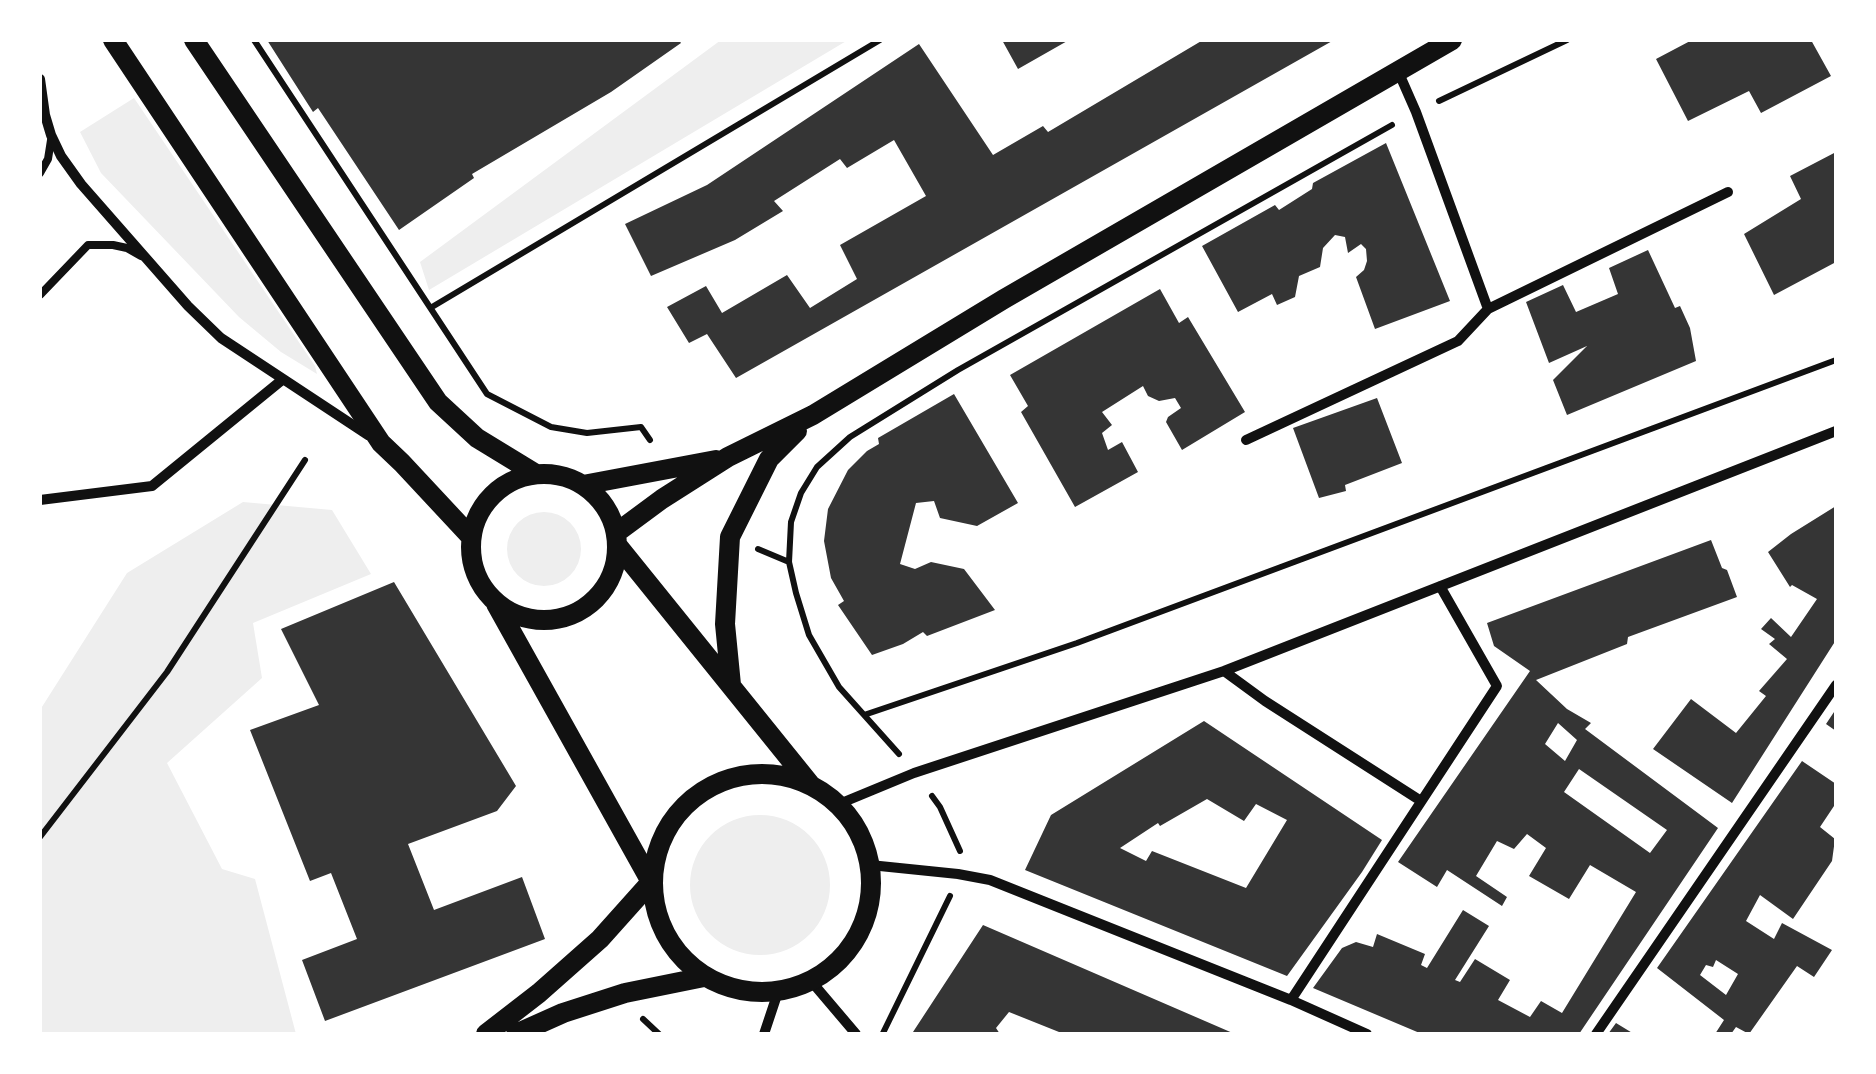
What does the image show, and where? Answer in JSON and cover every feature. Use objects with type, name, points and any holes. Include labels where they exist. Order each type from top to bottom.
[{"type":"main road","points":[[113,40],[381,443],[470,538]]},
{"type":"main road","points":[[194,40],[438,402],[477,438],[536,474]]},
{"type":"main road","points":[[617,540],[662,500],[728,458],[813,416],[1004,299],[1452,40]]},
{"type":"main road","points":[[732,687],[725,624],[730,537],[768,459],[813,416]]},
{"type":"main road","points":[[583,485],[728,458]]},
{"type":"main road","points":[[496,604],[517,616],[540,621],[565,619],[586,608],[604,591],[615,570],[617,540],[614,522],[602,501],[583,485],[561,475],[536,474],[512,481],[492,494],[478,514],[470,538],[472,562],[480,584],[496,604],[651,882]]},
{"type":"main road","points":[[617,540],[810,784],[838,804],[859,832],[870,865],[871,900],[860,933],[840,961],[811,982],[778,992],[740,991],[704,977],[676,952],[657,920],[651,882],[658,846],[676,814],[704,789],[738,776],[775,774],[810,784]]},
{"type":"main road","points":[[486,1034],[539,994],[600,939],[651,882]]},
{"type":"main road","points":[[516,1034],[562,1012],[625,993],[704,977]]},
{"type":"street","points":[[1398,71],[1488,309]]},
{"type":"street","points":[[40,79],[51,135],[81,184],[188,306],[220,338],[381,443]]},
{"type":"street","points":[[1246,440],[1458,342],[1488,309],[1728,192]]},
{"type":"street","points":[[40,500],[152,486],[282,380]]},
{"type":"street","points":[[838,804],[914,773],[1224,670],[1836,431]]},
{"type":"street","points":[[1291,1000],[1497,686],[1440,586]]},
{"type":"street","points":[[1224,670],[1265,701],[1421,801]]},
{"type":"street","points":[[1596,1034],[1836,685]]},
{"type":"street","points":[[870,865],[990,880],[1368,1034]]},
{"type":"street","points":[[811,982],[856,1034]]},
{"type":"street","points":[[764,1034],[778,992]]},
{"type":"lane","points":[[40,173],[48,159],[51,135]]},
{"type":"lane","points":[[40,296],[88,246],[127,248],[150,262]]},
{"type":"path","points":[[254,40],[487,394],[551,427],[587,433],[641,427]]},
{"type":"path","points":[[432,307],[880,40]]},
{"type":"path","points":[[897,751],[839,687],[808,635],[789,562],[791,522],[818,467],[850,437],[958,370],[1416,112],[1568,40]]},
{"type":"path","points":[[864,715],[1076,644],[1836,360]]},
{"type":"path","points":[[40,837],[168,672],[305,460]]},
{"type":"path","points":[[930,793],[962,861]]},
{"type":"path","points":[[882,1034],[947,905]]},
{"type":"shaded area","points":[[721,40],[848,40],[429,290],[420,262]]},
{"type":"shaded area","points":[[134,98],[317,374],[281,352],[239,317],[101,173],[80,132]]},
{"type":"shaded area","points":[[243,502],[332,510],[371,574],[253,623],[262,678],[167,763],[222,869],[255,879],[296,1034],[40,1034],[40,710],[127,573]]},
{"type":"shaded area","points":[[544,512],[570,523],[581,549],[570,575],[544,586],[518,575],[507,549],[518,523]]},
{"type":"shaded area","points":[[760,815],[787,820],[810,835],[825,858],[830,885],[825,912],[810,935],[787,950],[760,955],[733,950],[710,935],[695,912],[690,885],[695,858],[710,835],[733,820]]},
{"type":"building","points":[[267,40],[681,43],[611,92],[472,174],[474,178],[399,230],[318,108],[313,112]]},
{"type":"building","points":[[1002,40],[1069,40],[1018,69]]},
{"type":"building","points":[[1203,40],[1334,40],[736,378],[707,334],[689,343],[667,307],[706,286],[722,313],[787,275],[810,308],[857,279],[840,245],[926,196],[894,140],[847,168],[840,159],[774,201],[783,211],[735,240],[651,276],[625,224],[707,185],[919,44],[993,155],[1043,126],[1048,132]]},
{"type":"building","points":[[1692,40],[1811,40],[1831,76],[1761,113],[1749,91],[1688,121],[1656,59]]},
{"type":"building","points":[[1386,143],[1450,301],[1375,329],[1356,277],[1364,270],[1366,249],[1361,244],[1348,253],[1345,237],[1335,235],[1323,248],[1320,267],[1299,276],[1295,297],[1277,305],[1272,294],[1238,312],[1202,246],[1275,205],[1279,210],[1312,189],[1313,183]]},
{"type":"building","points":[[1836,152],[1836,262],[1774,295],[1744,234],[1801,199],[1790,176]]},
{"type":"building","points":[[1648,250],[1675,308],[1680,306],[1690,328],[1696,361],[1567,415],[1553,380],[1587,346],[1549,363],[1526,302],[1563,285],[1576,312],[1618,294],[1609,268]]},
{"type":"building","points":[[1160,289],[1179,323],[1188,317],[1245,412],[1182,450],[1166,422],[1181,408],[1175,398],[1159,401],[1148,396],[1143,386],[1102,412],[1112,425],[1102,433],[1108,450],[1122,442],[1138,472],[1075,507],[1021,412],[1028,406],[1010,375]]},
{"type":"building","points":[[954,394],[1018,503],[977,526],[940,518],[934,501],[916,503],[900,564],[915,569],[931,562],[964,569],[995,610],[927,636],[923,632],[872,655],[838,605],[844,601],[831,578],[824,541],[828,509],[848,470],[879,444],[878,438]]},
{"type":"building","points":[[1377,398],[1402,463],[1345,485],[1346,491],[1319,498],[1293,428]]},
{"type":"building","points":[[1836,506],[1836,640],[1732,803],[1653,749],[1691,699],[1736,733],[1766,696],[1759,691],[1787,659],[1769,644],[1775,639],[1761,629],[1771,618],[1791,637],[1817,599],[1790,587],[1768,552]]},
{"type":"building","points":[[1711,540],[1737,597],[1628,637],[1627,644],[1536,680],[1567,709],[1591,723],[1585,729],[1718,828],[1579,1034],[1422,1034],[1313,988],[1342,948],[1356,942],[1373,947],[1377,934],[1425,954],[1421,965],[1427,968],[1463,910],[1489,926],[1455,980],[1460,982],[1475,959],[1510,980],[1498,1000],[1530,1017],[1541,1001],[1562,1013],[1636,892],[1590,865],[1569,899],[1529,876],[1546,848],[1527,834],[1514,849],[1497,841],[1476,876],[1507,897],[1502,906],[1447,870],[1437,887],[1398,862],[1530,671],[1494,646],[1487,623]],"holes":[[[1558,723],[1577,740],[1565,761],[1545,744]],[[1579,769],[1667,830],[1650,853],[1564,792]]]},
{"type":"building","points":[[394,582],[516,786],[497,811],[408,844],[434,910],[522,877],[545,939],[325,1021],[302,960],[357,939],[331,873],[310,881],[250,730],[319,705],[281,629]]},
{"type":"building","points":[[1836,709],[1836,731],[1826,724]]},
{"type":"building","points":[[1204,721],[1382,840],[1287,976],[1025,870],[1051,815]],"holes":[[[1207,799],[1244,821],[1256,804],[1287,820],[1246,888],[1152,851],[1146,861],[1120,848],[1158,823],[1160,826]]]},
{"type":"building","points":[[1802,761],[1836,784],[1836,803],[1820,827],[1835,839],[1832,861],[1793,919],[1760,895],[1746,921],[1774,939],[1782,923],[1832,950],[1814,977],[1797,966],[1749,1034],[1736,1027],[1731,1034],[1715,1034],[1724,1020],[1657,968]],"holes":[[[1716,960],[1738,974],[1726,995],[1700,975],[1706,965],[1713,967]]]},
{"type":"building","points":[[983,925],[1235,1034],[1064,1034],[1009,1012],[996,1028],[1000,1034],[914,1034]]},
{"type":"building","points":[[1616,1023],[1634,1034],[1608,1034]]}]
